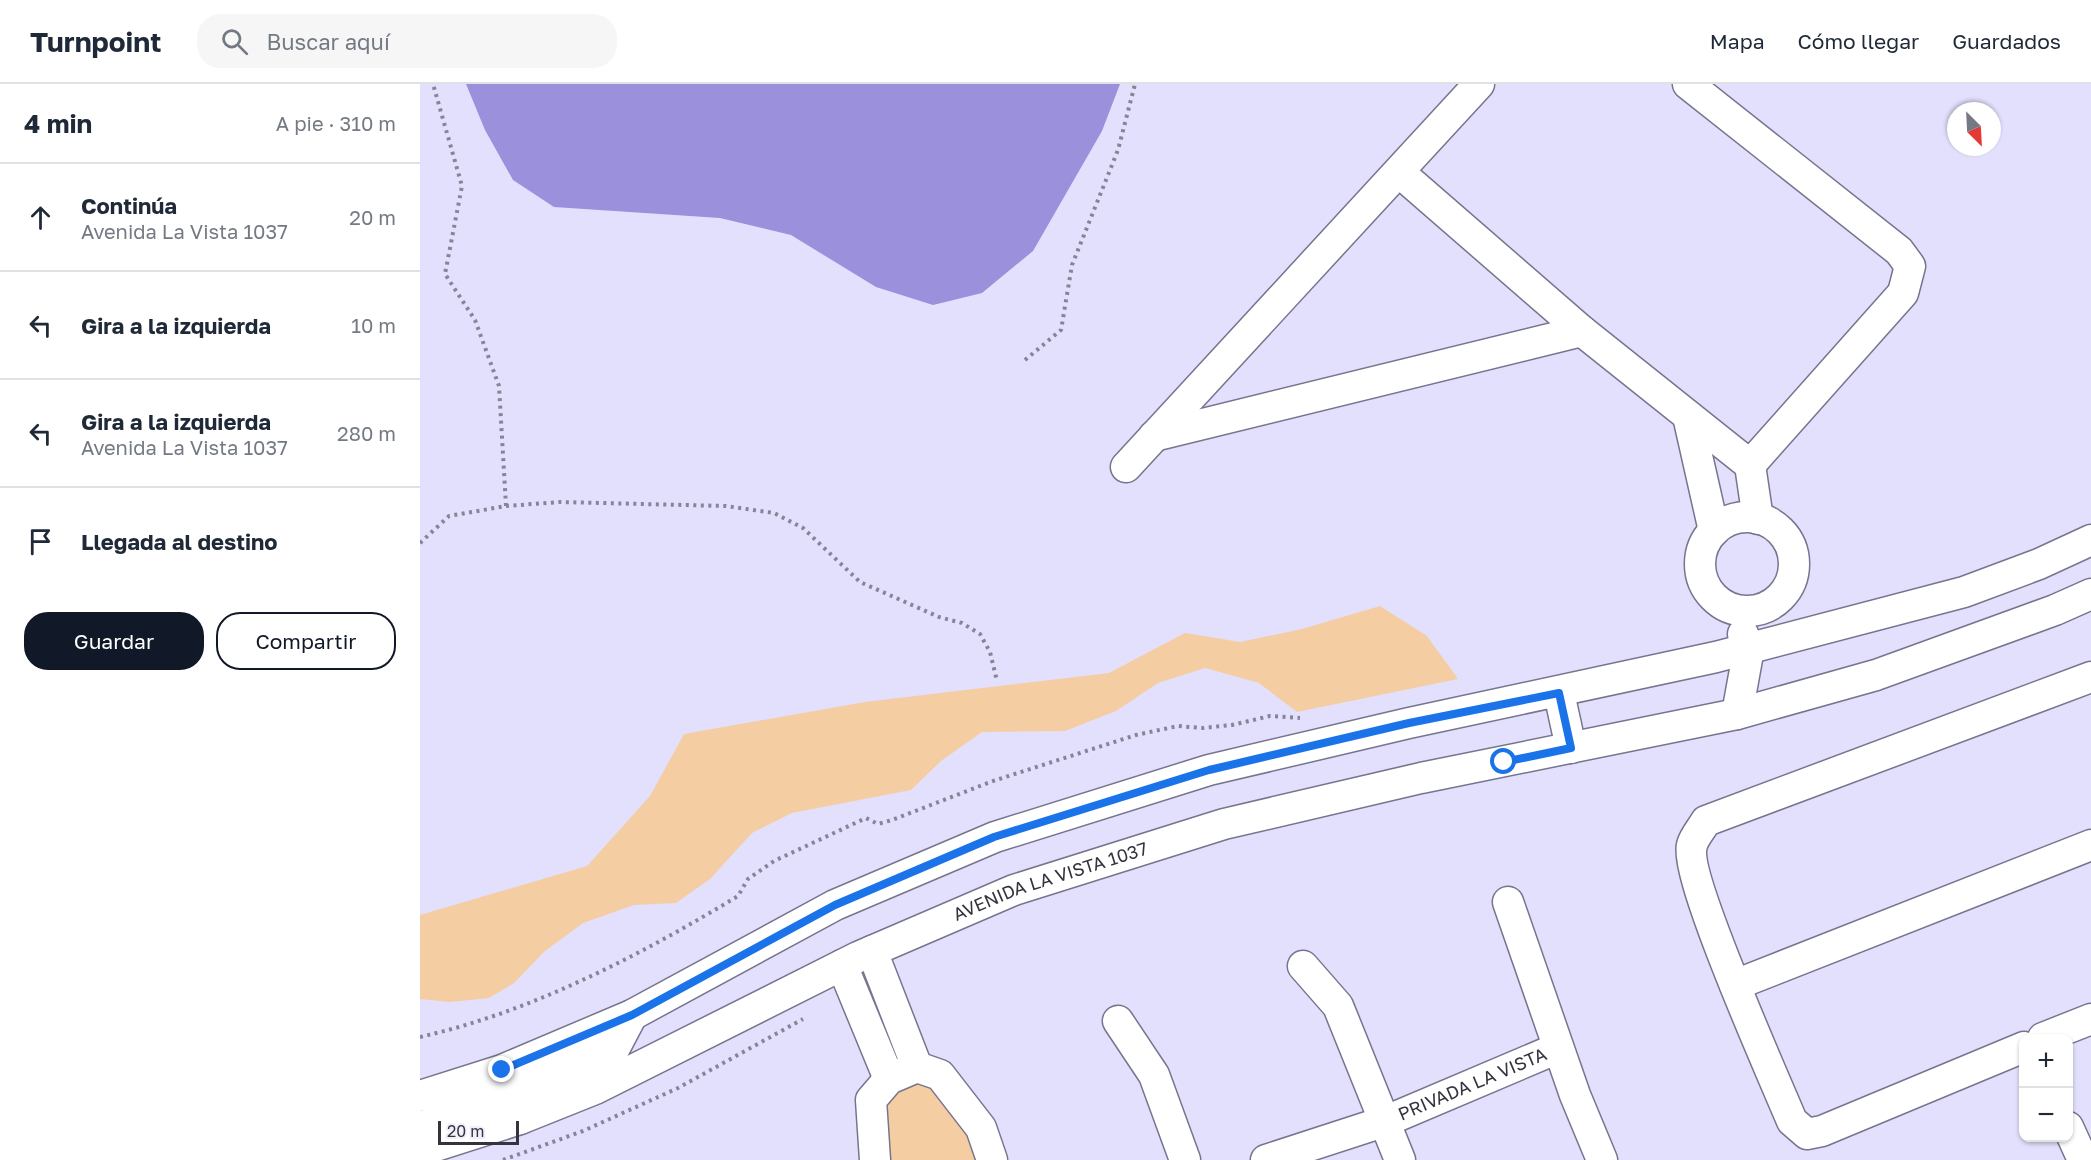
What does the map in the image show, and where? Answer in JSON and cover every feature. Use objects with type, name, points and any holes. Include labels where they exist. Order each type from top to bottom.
[{"type":"street","points":[[1126,467],[1479,84]]},
{"type":"street","points":[[1688,84],[1899,250],[1910,266],[1903,293],[1749,465]]},
{"type":"street","points":[[1399,172],[1582,331],[1749,465],[1758,519]]},
{"type":"street","points":[[1155,436],[1582,331]]},
{"type":"street","points":[[1688,416],[1713,531]]},
{"type":"street","points":[[1734,519],[1758,519],[1779,530],[1792,549],[1794,573],[1783,594],[1765,608],[1743,612],[1719,603],[1709,594],[1699,568],[1703,548],[1713,531],[1734,519]]},
{"type":"street","name":"AVENIDA LA VISTA 1037","points":[[420,1151],[511,1095],[632,1015],[835,905],[994,837],[1209,770],[1409,723],[1559,693],[1716,657],[1964,592],[2039,564],[2091,540]]},
{"type":"street","points":[[1783,594],[1813,631]]},
{"type":"street","name":"AVENIDA LA VISTA 1037","points":[[420,1096],[511,1095],[595,1089],[842,965],[1014,890],[1224,824],[1421,778],[1727,716],[1876,675],[2055,610],[2091,594]]},
{"type":"street","points":[[1727,716],[1749,648],[1731,609]]},
{"type":"street","points":[[2019,1049],[1822,1131],[1807,1134],[1792,1121],[1735,985],[1695,877],[1691,845],[1706,821],[2091,677]]},
{"type":"street","points":[[1559,693],[1571,748]]},
{"type":"street","points":[[1735,985],[2091,845]]},
{"type":"street","name":"PRIVADA LA VISTA","points":[[1508,902],[1558,1048],[1602,1160]]},
{"type":"street","points":[[872,951],[917,1067]]},
{"type":"street","points":[[842,965],[889,1079]]},
{"type":"street","name":"PRIVADA LA VISTA","points":[[1303,966],[1338,1006],[1401,1160]]},
{"type":"street","points":[[2053,1034],[2091,1019]]},
{"type":"street","points":[[1118,1021],[1154,1075],[1185,1160]]},
{"type":"street","name":"PRIVADA LA VISTA","points":[[1266,1160],[1386,1121],[1558,1048]]},
{"type":"street","points":[[875,1160],[871,1100],[889,1079],[917,1067],[940,1075],[981,1128],[992,1160]]},
{"type":"street","points":[[420,1127],[511,1095]]},
{"type":"street","points":[[2073,1138],[2083,1160]]},
{"type":"path","points":[[433,84],[462,186],[445,274],[475,320],[498,386],[506,506]]},
{"type":"path","points":[[1025,360],[1061,330],[1072,265],[1118,150],[1135,84]]},
{"type":"path","points":[[420,543],[449,516],[506,506],[560,502],[726,507],[774,513],[803,528],[861,582],[939,617],[962,623],[980,634],[990,652],[997,681]]},
{"type":"path","points":[[420,1037],[482,1020],[628,960],[738,896],[747,879],[774,861],[866,818],[878,824],[892,820],[993,781],[1136,735],[1178,726],[1203,728],[1270,716],[1300,718]]},
{"type":"path","points":[[503,1160],[583,1131],[678,1088],[810,1015]]},
{"type":"shaded area","points":[[466,84],[1120,84],[1102,131],[1033,251],[982,293],[933,305],[876,287],[791,235],[720,218],[554,207],[513,180],[485,130]]},
{"type":"shaded area","points":[[1380,606],[1427,636],[1458,679],[1297,712],[1259,683],[1205,668],[1158,683],[1116,711],[1065,731],[982,732],[941,761],[911,790],[792,813],[752,833],[710,879],[676,903],[634,905],[583,923],[545,951],[514,983],[489,998],[450,1002],[420,999],[420,915],[587,866],[650,796],[684,734],[865,702],[1109,673],[1185,633],[1240,642],[1302,629]]},
{"type":"shaded area","points":[[917,1067],[992,1160],[875,1160],[889,1079]]},
{"type":"route","points":[[502,1070],[632,1015],[835,905],[994,837],[1209,770],[1409,723],[1559,693],[1571,748],[1504,762]]}]
